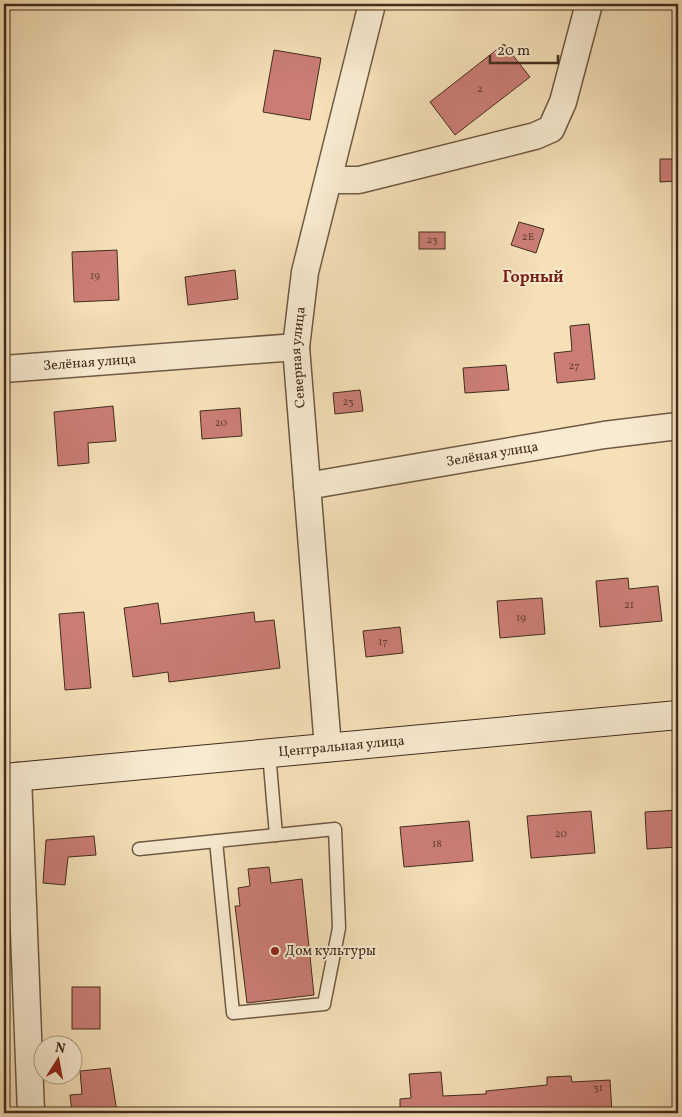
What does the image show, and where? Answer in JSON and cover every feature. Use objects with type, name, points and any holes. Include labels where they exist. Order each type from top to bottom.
[{"type":"street","name":"Северная улица","points":[[328,748],[296,347],[306,272],[372,4]]},
{"type":"street","points":[[329,180],[358,180],[535,136],[551,129],[563,102],[589,4]]},
{"type":"street","name":"Зелёная улица","points":[[4,369],[296,347]]},
{"type":"street","name":"Зелёная улица","points":[[307,486],[604,435],[678,426]]},
{"type":"street","name":"Центральная улица","points":[[8,784],[269,753],[678,715]]},
{"type":"street","points":[[8,784],[31,1113]]},
{"type":"lane","points":[[269,753],[276,835]]},
{"type":"lane","points":[[139,849],[335,828],[339,928],[324,1004],[233,1012],[216,841]]},
{"type":"building","points":[[504,44],[530,77],[455,135],[430,102]]},
{"type":"building","points":[[274,50],[321,58],[310,120],[263,112]]},
{"type":"building","points":[[660,159],[677,159],[678,181],[660,182]]},
{"type":"building","points":[[519,222],[544,229],[536,253],[511,245]]},
{"type":"building","points":[[419,232],[445,232],[445,249],[419,249]]},
{"type":"building","points":[[117,250],[119,300],[74,302],[72,252]]},
{"type":"building","points":[[235,270],[238,299],[188,305],[185,277]]},
{"type":"building","points":[[589,324],[595,379],[557,383],[554,353],[572,351],[570,326]]},
{"type":"building","points":[[506,365],[509,390],[465,393],[463,368]]},
{"type":"building","points":[[360,390],[363,411],[335,414],[333,393]]},
{"type":"building","points":[[113,406],[116,441],[88,443],[89,463],[58,466],[54,412]]},
{"type":"building","points":[[240,408],[242,436],[202,439],[200,411]]},
{"type":"building","points":[[628,578],[629,589],[658,586],[662,621],[600,627],[596,581]]},
{"type":"building","points":[[542,598],[545,634],[500,638],[497,601]]},
{"type":"building","points":[[158,603],[161,624],[254,612],[255,622],[274,620],[280,668],[169,682],[168,672],[133,677],[124,608]]},
{"type":"building","points":[[84,612],[91,688],[65,690],[59,614]]},
{"type":"building","points":[[400,627],[403,653],[366,657],[363,631]]},
{"type":"building","points":[[678,810],[678,847],[647,849],[645,812]]},
{"type":"building","points":[[591,811],[595,853],[531,858],[527,816]]},
{"type":"building","points":[[469,821],[473,861],[404,867],[400,827]]},
{"type":"building","points":[[94,836],[96,855],[68,857],[65,885],[43,883],[46,840]]},
{"type":"building","name":"Дом культуры","points":[[269,867],[271,883],[302,879],[314,995],[247,1003],[235,906],[240,906],[238,888],[250,886],[248,869]]},
{"type":"building","points":[[72,987],[100,987],[100,1029],[72,1029]]},
{"type":"building","points":[[110,1068],[117,1112],[72,1113],[70,1095],[82,1094],[82,1071]]},
{"type":"building","points":[[441,1072],[443,1096],[486,1094],[486,1091],[547,1085],[547,1077],[571,1076],[572,1082],[610,1080],[612,1113],[400,1113],[400,1099],[411,1098],[409,1074]]},
{"type":"place","name":"Дом культуры","points":[[275,951]]},
{"type":"district","name":"Горный","points":[[533,278]]}]
